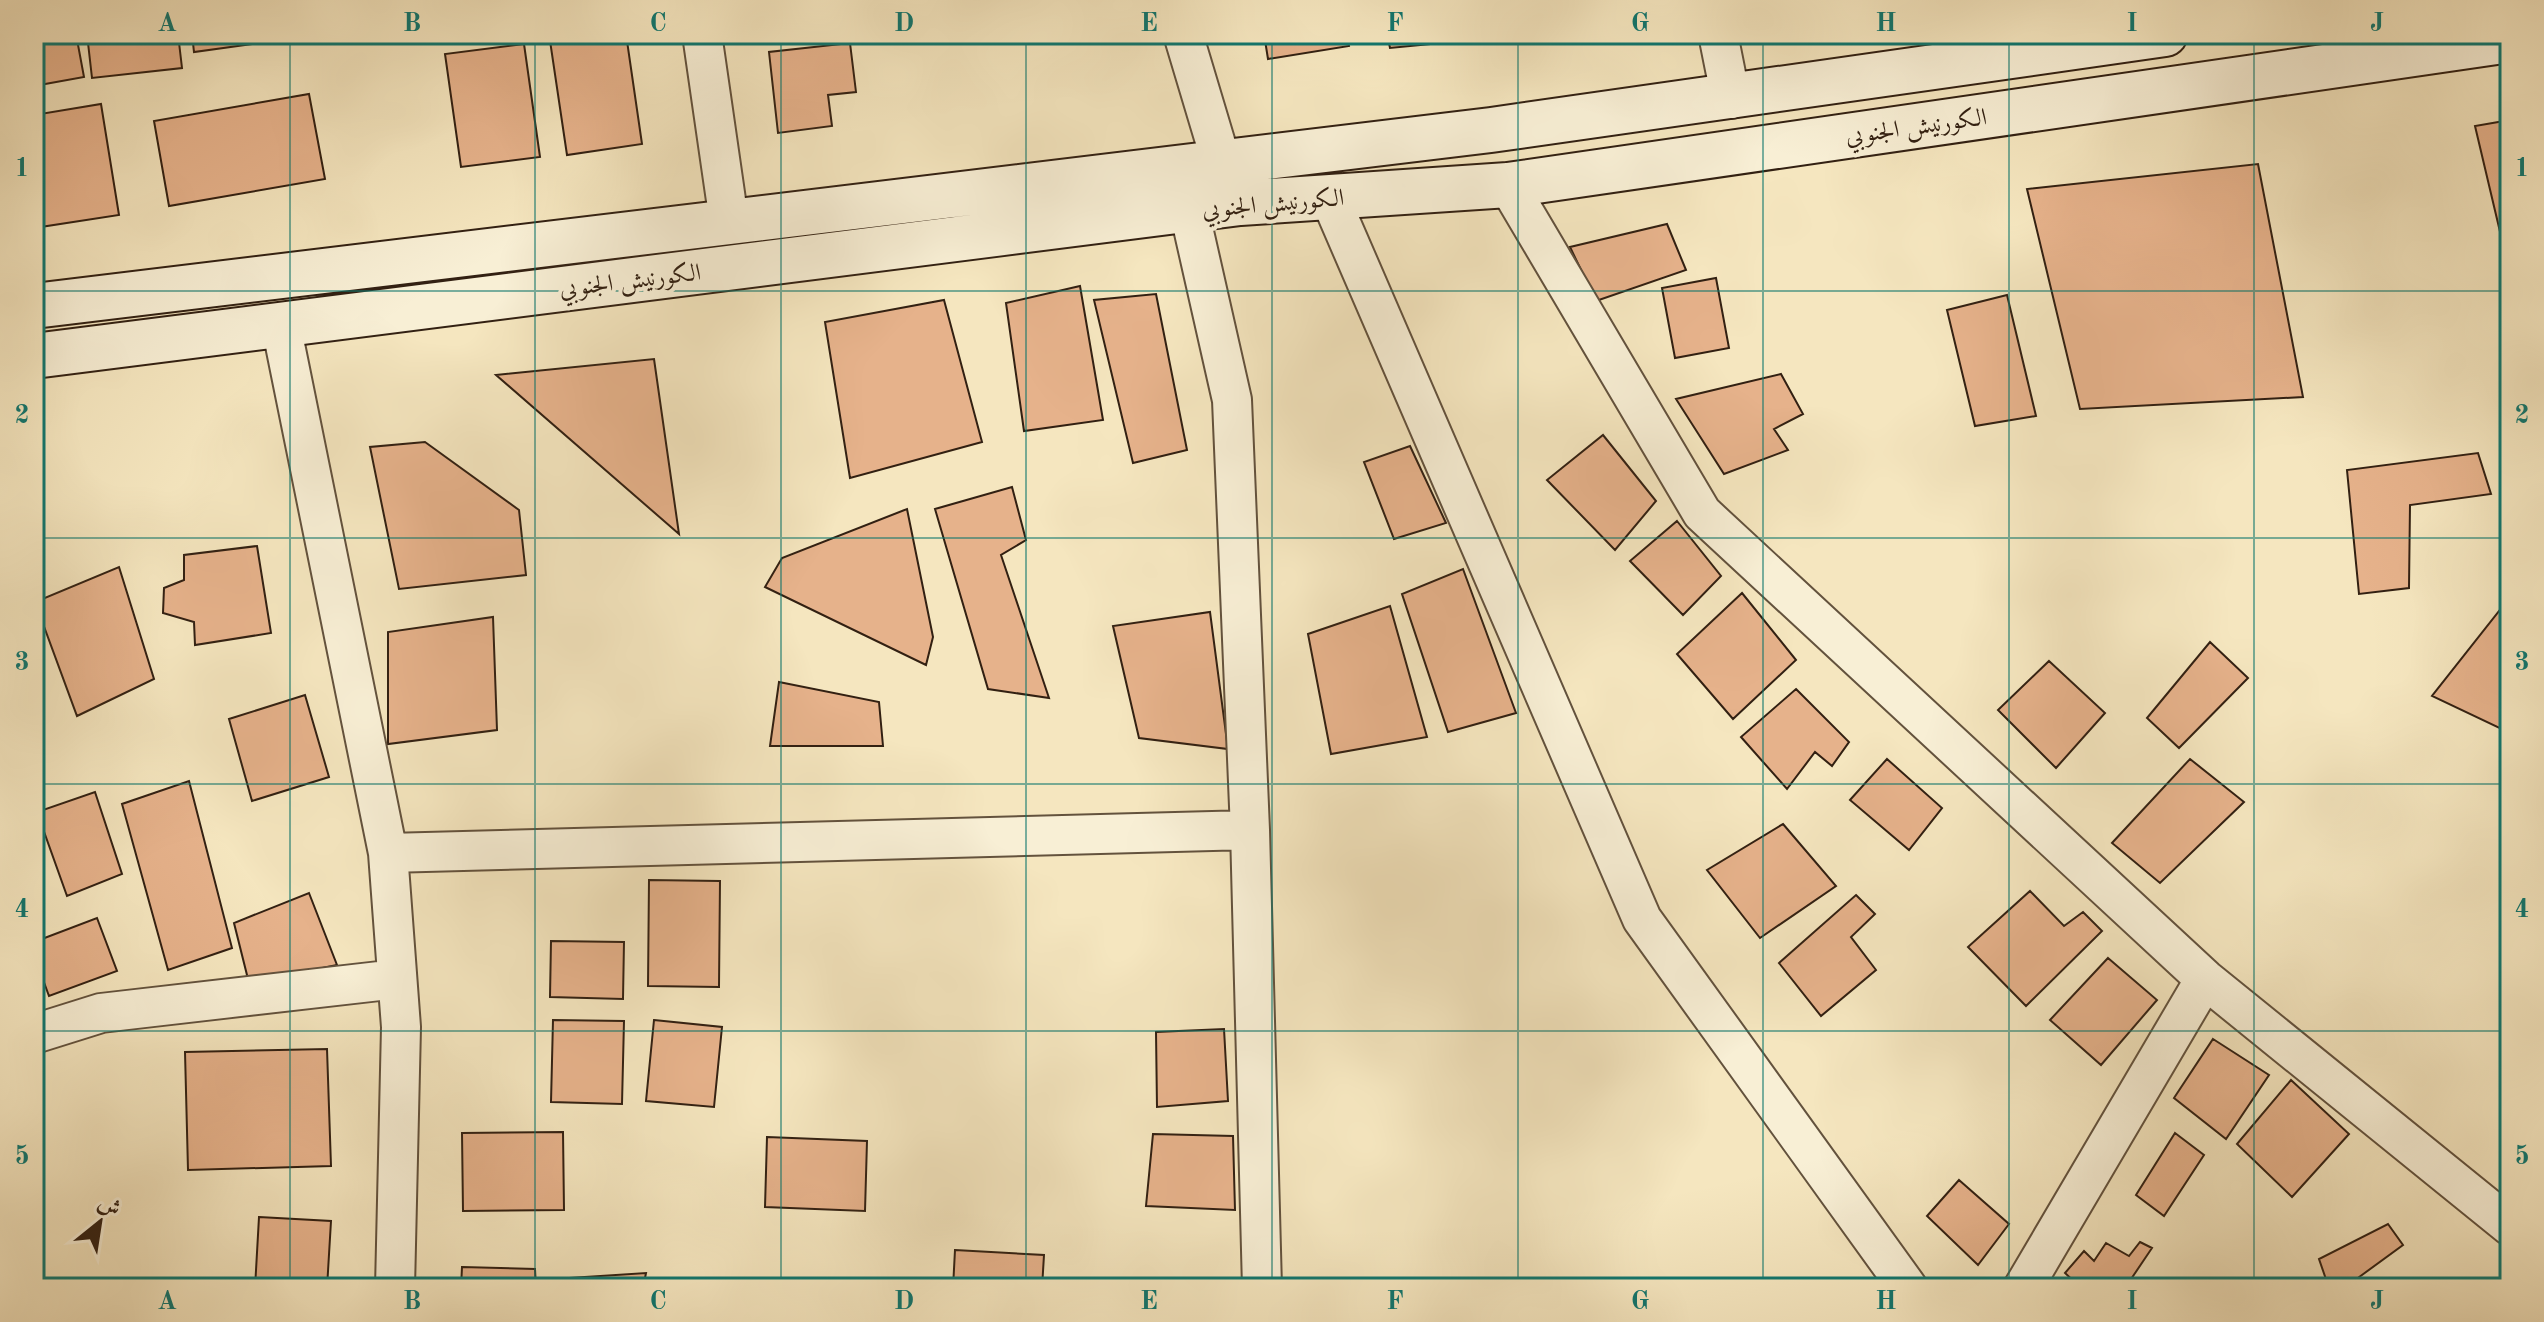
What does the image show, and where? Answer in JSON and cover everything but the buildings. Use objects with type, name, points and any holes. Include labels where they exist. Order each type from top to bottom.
[{"type":"main road","name":"الكورنيش الجنوبي","points":[[34,306],[1731,99],[2165,34]]},
{"type":"main road","name":"الكورنيش الجنوبي","points":[[34,356],[1240,203],[1508,185],[2510,40]]},
{"type":"street","points":[[702,34],[729,221]]},
{"type":"street","points":[[1183,34],[1221,161],[1240,203]]},
{"type":"street","points":[[1718,34],[1731,99]]},
{"type":"street","points":[[1508,185],[1702,513],[2205,979],[2510,1226]]},
{"type":"street","points":[[1330,198],[1642,919],[1908,1288]]},
{"type":"street","points":[[1189,210],[1232,400],[1250,830],[1262,1288]]},
{"type":"street","points":[[281,325],[388,853],[401,1027],[395,1288]]},
{"type":"street","points":[[388,853],[1250,830]]},
{"type":"street","points":[[34,1034],[101,1013],[397,979]]},
{"type":"street","points":[[2023,1288],[2205,979]]}]
